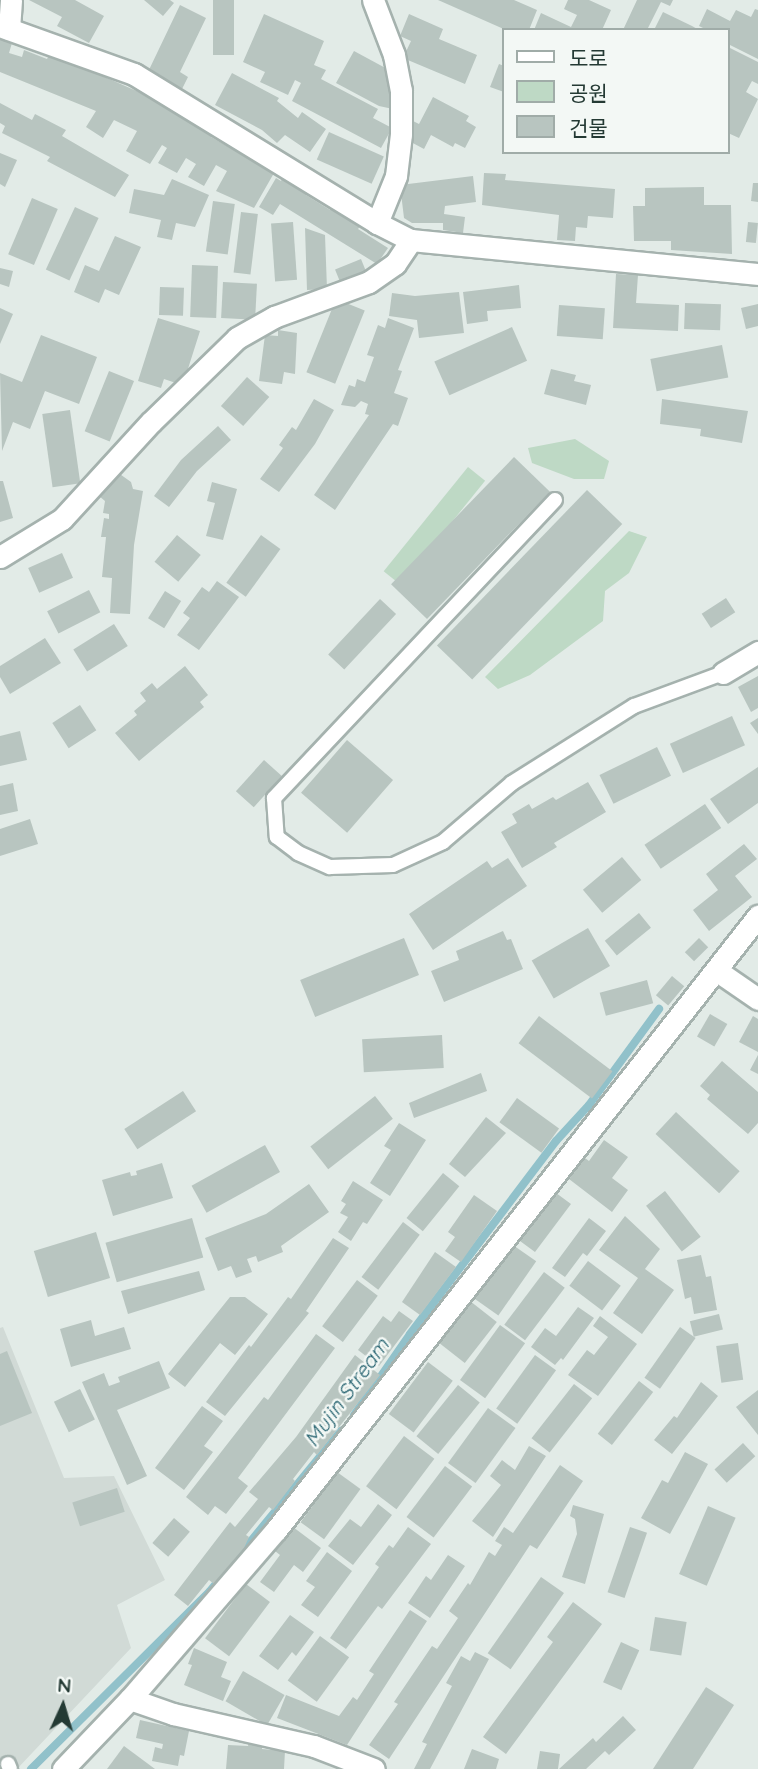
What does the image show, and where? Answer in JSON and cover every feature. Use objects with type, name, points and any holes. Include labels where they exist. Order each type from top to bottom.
[{"type":"street","points":[[11,0],[4,27],[134,74],[377,223],[411,240],[758,274]]},
{"type":"street","points":[[373,0],[394,55],[401,90],[401,134],[396,176],[377,223]]},
{"type":"street","points":[[0,557],[61,519],[151,422],[237,338],[274,317],[369,282],[395,264],[411,240]]},
{"type":"street","points":[[723,673],[758,652]]},
{"type":"street","points":[[64,1769],[131,1699],[276,1531],[758,916]]},
{"type":"street","points":[[716,970],[758,999]]},
{"type":"street","points":[[131,1699],[173,1714],[314,1746],[356,1759],[374,1769]]},
{"type":"lane","points":[[555,500],[274,798],[277,837],[298,853],[330,867],[393,866],[443,842],[512,783],[634,706],[723,673]]},
{"type":"shaded area","points":[[3,1327],[64,1478],[114,1476],[165,1580],[117,1605],[131,1648],[17,1769],[0,1769],[0,1328]]},
{"type":"green space","points":[[575,439],[609,461],[604,479],[574,479],[532,463],[528,448]]},
{"type":"green space","points":[[468,467],[485,481],[401,585],[384,571]]},
{"type":"green space","points":[[629,531],[647,537],[629,573],[605,591],[603,621],[530,675],[498,689],[485,677]]},
{"type":"building","points":[[29,0],[75,0],[104,16],[89,43],[57,26],[62,17]]},
{"type":"building","points":[[144,0],[170,0],[174,3],[163,16]]},
{"type":"building","points":[[213,0],[234,0],[234,55],[213,55]]},
{"type":"building","points":[[438,0],[514,0],[537,10],[530,28],[503,29]]},
{"type":"building","points":[[568,0],[589,0],[611,10],[603,28],[535,28],[541,13],[571,27],[577,15],[564,9]]},
{"type":"building","points":[[637,0],[673,0],[670,6],[661,2],[648,28],[624,28]]},
{"type":"building","points":[[180,5],[206,18],[180,72],[188,77],[181,91],[147,74]]},
{"type":"building","points":[[707,9],[730,21],[736,10],[751,17],[755,9],[758,10],[758,59],[730,45],[730,28],[699,26]]},
{"type":"building","points":[[663,12],[696,28],[655,28]]},
{"type":"building","points":[[264,14],[324,41],[314,65],[326,70],[321,79],[378,109],[373,118],[392,128],[381,148],[292,101],[301,83],[295,80],[288,95],[260,82],[265,72],[243,62]]},
{"type":"building","points":[[409,14],[443,29],[439,39],[477,55],[465,84],[403,58],[411,41],[400,36]]},
{"type":"building","points":[[0,38],[12,43],[9,53],[22,57],[24,50],[47,59],[50,53],[148,96],[213,133],[211,137],[274,173],[254,208],[216,191],[227,171],[216,165],[204,186],[188,177],[196,164],[186,158],[177,173],[158,163],[167,148],[162,145],[150,164],[126,151],[137,131],[114,120],[103,138],[86,127],[96,111],[0,72]]},
{"type":"building","points":[[730,48],[758,62],[758,84],[752,81],[746,92],[758,99],[739,138],[730,134]]},
{"type":"building","points":[[354,51],[391,71],[393,109],[379,106],[336,83]]},
{"type":"building","points":[[499,64],[503,66],[503,92],[490,87]]},
{"type":"building","points":[[232,73],[279,98],[277,101],[298,118],[302,112],[326,129],[310,152],[285,135],[277,143],[262,130],[215,105]]},
{"type":"building","points":[[433,97],[469,116],[466,121],[476,127],[465,148],[455,143],[453,147],[431,135],[424,149],[409,141],[411,120],[419,124]]},
{"type":"building","points":[[0,103],[32,120],[35,114],[66,130],[62,136],[129,175],[115,197],[47,161],[50,157],[2,133],[5,126],[0,123]]},
{"type":"building","points":[[329,132],[384,156],[372,184],[317,159]]},
{"type":"building","points":[[0,153],[17,160],[5,187],[0,184]]},
{"type":"building","points":[[484,173],[506,174],[505,180],[615,189],[613,218],[588,216],[587,228],[576,227],[575,241],[557,240],[559,215],[482,205]]},
{"type":"building","points":[[283,176],[308,190],[306,195],[330,210],[333,205],[362,224],[358,229],[388,248],[377,264],[280,204],[273,215],[259,207],[276,178],[281,181]]},
{"type":"building","points":[[473,176],[476,202],[445,206],[444,214],[465,217],[463,233],[443,230],[443,223],[412,223],[404,218],[400,185]]},
{"type":"building","points":[[172,179],[209,195],[195,227],[176,223],[172,240],[157,237],[161,220],[129,213],[134,189],[164,195]]},
{"type":"building","points":[[753,183],[758,183],[758,202],[751,201]]},
{"type":"building","points":[[704,187],[704,205],[731,205],[732,254],[671,250],[671,241],[634,241],[633,206],[645,206],[645,188]]},
{"type":"building","points":[[32,198],[58,209],[34,265],[8,254]]},
{"type":"building","points":[[213,201],[235,204],[228,255],[206,252]]},
{"type":"building","points":[[75,207],[99,218],[69,281],[46,270]]},
{"type":"building","points":[[241,212],[258,214],[250,275],[234,273]]},
{"type":"building","points":[[293,222],[297,280],[275,281],[271,224]]},
{"type":"building","points":[[748,222],[758,223],[756,243],[746,242]]},
{"type":"building","points":[[305,228],[325,235],[327,289],[307,290]]},
{"type":"building","points":[[115,236],[141,247],[119,295],[105,289],[99,303],[74,292],[85,265],[99,271]]},
{"type":"building","points":[[361,259],[367,274],[341,284],[335,269]]},
{"type":"building","points":[[192,265],[218,266],[216,318],[190,317]]},
{"type":"building","points":[[0,268],[13,271],[9,287],[0,284]]},
{"type":"building","points":[[616,274],[638,275],[636,303],[679,305],[678,331],[613,328]]},
{"type":"building","points":[[223,282],[257,284],[255,320],[221,318]]},
{"type":"building","points":[[519,285],[521,308],[487,311],[488,321],[467,324],[463,292]]},
{"type":"building","points":[[160,287],[184,288],[183,316],[159,315]]},
{"type":"building","points":[[459,292],[464,333],[419,338],[417,320],[389,316],[392,293],[415,296]]},
{"type":"building","points":[[336,299],[365,311],[335,384],[306,372]]},
{"type":"building","points":[[685,303],[721,304],[720,330],[684,329]]},
{"type":"building","points":[[758,304],[758,326],[746,329],[741,308]]},
{"type":"building","points":[[559,305],[605,308],[603,339],[557,336]]},
{"type":"building","points":[[0,308],[13,314],[0,344]]},
{"type":"building","points":[[158,318],[200,331],[186,375],[176,383],[164,379],[161,388],[138,381]]},
{"type":"building","points":[[388,318],[414,328],[398,370],[402,371],[394,393],[408,398],[398,426],[393,424],[335,510],[314,495],[369,415],[365,414],[368,404],[361,401],[355,407],[341,405],[349,385],[355,387],[357,379],[365,382],[374,357],[367,355],[378,325],[385,328]]},
{"type":"building","points":[[512,327],[527,361],[449,395],[434,362]]},
{"type":"building","points":[[278,330],[297,333],[295,374],[284,372],[282,384],[259,381],[265,335],[278,336]]},
{"type":"building","points":[[41,335],[97,357],[79,404],[45,391],[30,429],[13,422],[2,451],[0,373],[22,382]]},
{"type":"building","points":[[722,345],[728,377],[657,391],[650,359]]},
{"type":"building","points":[[551,369],[576,375],[574,381],[591,385],[586,405],[544,394]]},
{"type":"building","points":[[109,371],[134,381],[110,441],[85,431]]},
{"type":"building","points":[[247,377],[269,397],[243,426],[221,406]]},
{"type":"building","points":[[314,399],[334,410],[315,444],[279,492],[260,479],[283,448],[279,445],[292,427],[296,430]]},
{"type":"building","points":[[662,399],[748,411],[742,443],[700,436],[701,429],[660,424]]},
{"type":"building","points":[[70,410],[80,483],[53,487],[42,414]]},
{"type":"building","points":[[218,426],[231,440],[197,471],[169,507],[154,496],[181,460]]},
{"type":"building","points":[[514,457],[550,492],[427,619],[391,584]]},
{"type":"building","points":[[117,472],[131,482],[133,489],[143,491],[134,545],[130,614],[110,613],[112,578],[102,577],[106,537],[101,537],[104,518],[109,519],[109,514],[103,513],[105,501],[99,496]]},
{"type":"building","points":[[0,481],[3,481],[13,518],[0,522]]},
{"type":"building","points":[[212,482],[237,489],[223,540],[206,536],[215,503],[207,501]]},
{"type":"building","points":[[587,490],[622,524],[472,679],[437,645]]},
{"type":"building","points":[[177,535],[201,555],[178,582],[155,562]]},
{"type":"building","points":[[261,535],[280,549],[246,597],[226,583]]},
{"type":"building","points":[[62,553],[73,578],[39,593],[28,568]]},
{"type":"building","points":[[217,581],[239,597],[199,650],[177,635],[190,618],[183,613],[202,587],[209,592]]},
{"type":"building","points":[[89,590],[100,612],[58,634],[47,611]]},
{"type":"building","points":[[165,591],[181,601],[164,628],[148,618]]},
{"type":"building","points":[[726,598],[735,612],[711,628],[702,614]]},
{"type":"building","points":[[380,599],[396,614],[344,670],[328,655]]},
{"type":"building","points":[[114,624],[128,646],[87,671],[73,649]]},
{"type":"building","points":[[45,638],[61,663],[10,694],[0,677],[0,666]]},
{"type":"building","points":[[185,666],[208,695],[200,702],[204,707],[139,761],[115,733],[137,715],[134,711],[146,701],[140,693],[152,683],[157,689]]},
{"type":"building","points":[[758,676],[758,708],[751,712],[738,687]]},
{"type":"building","points":[[80,705],[96,730],[69,748],[52,723]]},
{"type":"building","points":[[732,716],[745,745],[683,773],[670,744]]},
{"type":"building","points":[[758,718],[758,734],[750,723]]},
{"type":"building","points":[[20,731],[27,760],[0,766],[0,736]]},
{"type":"building","points":[[347,740],[393,780],[347,833],[301,793]]},
{"type":"building","points":[[657,747],[671,776],[614,804],[599,775]]},
{"type":"building","points":[[264,760],[282,776],[254,807],[236,791]]},
{"type":"building","points":[[758,767],[758,803],[728,824],[710,799]]},
{"type":"building","points":[[588,782],[606,812],[554,843],[557,847],[522,868],[501,832],[517,823],[512,814],[529,804],[532,809],[553,797],[556,800]]},
{"type":"building","points":[[13,783],[18,811],[0,815],[0,786]]},
{"type":"building","points":[[705,804],[721,828],[661,869],[644,845]]},
{"type":"building","points":[[30,819],[38,844],[0,856],[0,829]]},
{"type":"building","points":[[744,844],[757,859],[735,876],[752,897],[709,931],[693,910],[718,890],[706,874]]},
{"type":"building","points":[[622,857],[641,880],[602,913],[583,890]]},
{"type":"building","points":[[508,858],[527,886],[433,950],[409,914],[487,861],[492,868]]},
{"type":"building","points":[[639,913],[651,928],[617,955],[605,941]]},
{"type":"building","points":[[588,928],[610,966],[554,999],[532,960]]},
{"type":"building","points":[[503,931],[507,940],[511,939],[523,969],[444,1002],[431,971],[459,960],[456,951]]},
{"type":"building","points":[[404,938],[419,975],[315,1017],[300,980]]},
{"type":"building","points":[[699,938],[708,947],[694,961],[685,952]]},
{"type":"building","points":[[672,976],[684,986],[668,1005],[656,995]]},
{"type":"building","points":[[647,980],[653,1003],[606,1016],[600,993]]},
{"type":"building","points":[[710,1014],[727,1024],[714,1047],[697,1037]]},
{"type":"building","points":[[539,1016],[612,1071],[592,1099],[519,1043]]},
{"type":"building","points":[[753,1016],[758,1019],[758,1052],[739,1042]]},
{"type":"building","points":[[442,1035],[444,1068],[364,1072],[362,1039]]},
{"type":"building","points":[[758,1055],[758,1074],[750,1070]]},
{"type":"building","points":[[722,1061],[758,1092],[758,1123],[748,1134],[707,1099],[710,1095],[700,1086]]},
{"type":"building","points":[[481,1073],[487,1091],[414,1118],[409,1103]]},
{"type":"building","points":[[183,1091],[196,1111],[137,1149],[124,1129]]},
{"type":"building","points":[[375,1096],[393,1119],[328,1169],[310,1146]]},
{"type":"building","points":[[517,1098],[559,1129],[541,1153],[499,1122]]},
{"type":"building","points":[[676,1112],[740,1171],[719,1193],[656,1134]]},
{"type":"building","points":[[486,1117],[506,1133],[465,1177],[449,1164]]},
{"type":"building","points":[[399,1123],[426,1140],[390,1196],[370,1183],[391,1150],[384,1146]]},
{"type":"building","points":[[604,1140],[628,1157],[612,1178],[628,1190],[612,1212],[569,1179],[585,1158],[589,1161]]},
{"type":"building","points":[[265,1145],[280,1172],[207,1213],[192,1186]]},
{"type":"building","points":[[162,1163],[173,1198],[113,1216],[102,1180],[130,1172],[131,1176],[137,1175],[136,1171]]},
{"type":"building","points":[[443,1173],[459,1186],[423,1231],[406,1218]]},
{"type":"building","points":[[353,1181],[383,1200],[367,1224],[363,1222],[351,1241],[338,1232],[348,1217],[340,1213],[346,1204],[341,1201]]},
{"type":"building","points":[[309,1184],[329,1212],[281,1246],[283,1252],[258,1262],[256,1256],[247,1259],[252,1272],[236,1278],[231,1266],[218,1271],[205,1238],[266,1214]]},
{"type":"building","points":[[552,1190],[571,1204],[535,1252],[520,1241],[538,1216],[535,1213]]},
{"type":"building","points":[[665,1191],[701,1237],[682,1251],[646,1206]]},
{"type":"building","points":[[474,1195],[497,1211],[461,1262],[445,1251],[455,1237],[448,1232]]},
{"type":"building","points":[[625,1216],[660,1249],[645,1269],[674,1290],[642,1334],[613,1313],[638,1278],[599,1250]]},
{"type":"building","points":[[192,1218],[203,1257],[117,1282],[105,1243]]},
{"type":"building","points":[[589,1218],[606,1231],[587,1256],[583,1253],[565,1277],[552,1268]]},
{"type":"building","points":[[403,1222],[420,1235],[378,1290],[361,1277]]},
{"type":"building","points":[[96,1232],[110,1278],[48,1297],[34,1251]]},
{"type":"building","points":[[333,1238],[349,1248],[306,1311],[309,1313],[225,1416],[206,1402],[288,1297],[291,1299]]},
{"type":"building","points":[[510,1243],[536,1261],[498,1315],[472,1297]]},
{"type":"building","points":[[435,1252],[456,1267],[420,1315],[402,1302]]},
{"type":"building","points":[[701,1255],[706,1277],[711,1276],[717,1310],[694,1314],[691,1297],[685,1299],[677,1260]]},
{"type":"building","points":[[588,1261],[621,1286],[602,1310],[569,1286]]},
{"type":"building","points":[[199,1271],[205,1290],[128,1314],[121,1291]]},
{"type":"building","points":[[544,1272],[565,1288],[525,1340],[504,1325]]},
{"type":"building","points":[[357,1280],[378,1296],[343,1342],[322,1326]]},
{"type":"building","points":[[230,1297],[245,1297],[268,1314],[235,1355],[220,1343],[185,1387],[168,1374]]},
{"type":"building","points":[[470,1301],[497,1322],[465,1363],[438,1342]]},
{"type":"building","points":[[578,1307],[594,1318],[563,1360],[561,1358],[555,1365],[531,1347],[545,1328],[556,1336]]},
{"type":"building","points":[[399,1311],[413,1321],[379,1366],[358,1350],[383,1316],[391,1322]]},
{"type":"building","points":[[719,1314],[723,1330],[694,1337],[690,1321]]},
{"type":"building","points":[[600,1316],[637,1344],[598,1396],[568,1375],[587,1350],[594,1355],[608,1337],[593,1326]]},
{"type":"building","points":[[91,1320],[95,1336],[124,1327],[131,1349],[71,1367],[60,1329]]},
{"type":"building","points":[[500,1325],[525,1343],[485,1398],[460,1380]]},
{"type":"building","points":[[680,1327],[696,1338],[660,1389],[644,1378]]},
{"type":"building","points":[[316,1334],[335,1348],[238,1478],[248,1486],[226,1514],[215,1506],[208,1515],[186,1497],[264,1397],[268,1400]]},
{"type":"building","points":[[738,1343],[743,1380],[721,1383],[716,1346]]},
{"type":"building","points":[[7,1351],[32,1413],[0,1426],[0,1354]]},
{"type":"building","points":[[355,1355],[380,1375],[317,1455],[314,1452],[273,1510],[269,1507],[246,1535],[249,1537],[244,1548],[214,1584],[209,1580],[188,1606],[174,1595],[230,1522],[235,1527],[258,1499],[249,1492],[296,1437]]},
{"type":"building","points":[[535,1355],[556,1370],[517,1424],[496,1408]]},
{"type":"building","points":[[159,1361],[170,1388],[117,1410],[147,1476],[127,1485],[82,1382],[104,1373],[109,1386],[120,1382],[118,1377]]},
{"type":"building","points":[[428,1362],[453,1381],[414,1433],[389,1414]]},
{"type":"building","points":[[639,1381],[653,1392],[612,1445],[598,1434]]},
{"type":"building","points":[[701,1382],[718,1396],[672,1454],[654,1440],[674,1416],[677,1418]]},
{"type":"building","points":[[574,1384],[592,1398],[550,1453],[532,1438]]},
{"type":"building","points":[[458,1385],[480,1403],[438,1454],[416,1436]]},
{"type":"building","points":[[80,1389],[95,1420],[69,1432],[54,1402]]},
{"type":"building","points":[[758,1390],[758,1435],[736,1407]]},
{"type":"building","points":[[202,1406],[223,1421],[204,1446],[213,1452],[184,1490],[155,1468]]},
{"type":"building","points":[[488,1408],[516,1428],[476,1483],[448,1463]]},
{"type":"building","points":[[404,1436],[434,1459],[396,1509],[366,1486]]},
{"type":"building","points":[[743,1443],[755,1456],[727,1483],[714,1470]]},
{"type":"building","points":[[529,1446],[546,1456],[493,1537],[472,1521],[501,1485],[490,1476],[502,1460],[515,1470]]},
{"type":"building","points":[[685,1452],[708,1464],[670,1534],[641,1518],[662,1480],[668,1483]]},
{"type":"building","points":[[560,1465],[583,1481],[537,1549],[530,1545],[389,1759],[369,1745],[398,1704],[394,1702],[432,1646],[437,1649],[458,1618],[449,1611],[468,1583],[470,1585],[489,1552],[495,1556],[502,1545],[495,1541],[504,1527],[513,1533]]},
{"type":"building","points":[[445,1466],[472,1486],[434,1538],[406,1517]]},
{"type":"building","points":[[337,1472],[360,1489],[324,1539],[301,1522]]},
{"type":"building","points":[[117,1488],[125,1512],[80,1526],[72,1503]]},
{"type":"building","points":[[378,1504],[392,1515],[353,1565],[328,1546],[350,1519],[361,1527]]},
{"type":"building","points":[[573,1505],[604,1514],[585,1584],[562,1577],[577,1534],[575,1519],[570,1516]]},
{"type":"building","points":[[708,1506],[736,1518],[707,1586],[679,1574]]},
{"type":"building","points":[[174,1518],[190,1532],[168,1557],[152,1543]]},
{"type":"building","points":[[293,1527],[321,1548],[303,1572],[294,1565],[274,1592],[260,1582],[280,1555],[275,1551]]},
{"type":"building","points":[[408,1527],[431,1544],[382,1609],[378,1606],[346,1649],[330,1638],[379,1567],[375,1564],[389,1545],[393,1548]]},
{"type":"building","points":[[630,1527],[647,1533],[625,1598],[608,1592]]},
{"type":"building","points":[[327,1552],[352,1571],[318,1617],[301,1605],[315,1587],[306,1581]]},
{"type":"building","points":[[448,1555],[465,1566],[430,1618],[408,1603],[426,1576],[431,1580]]},
{"type":"building","points":[[541,1577],[564,1593],[511,1669],[488,1653]]},
{"type":"building","points":[[246,1584],[270,1602],[229,1656],[205,1638]]},
{"type":"building","points":[[573,1602],[602,1624],[506,1754],[483,1737],[553,1642],[547,1637]]},
{"type":"building","points":[[410,1610],[427,1621],[347,1745],[277,1718],[286,1695],[339,1716],[353,1697],[357,1700],[374,1674],[369,1671]]},
{"type":"building","points":[[290,1615],[314,1632],[296,1656],[292,1652],[278,1670],[259,1656]]},
{"type":"building","points":[[655,1617],[687,1622],[681,1656],[650,1651]]},
{"type":"building","points":[[320,1636],[349,1657],[317,1702],[288,1680]]},
{"type":"building","points":[[621,1642],[639,1650],[621,1690],[603,1682]]},
{"type":"building","points":[[194,1648],[227,1662],[221,1677],[231,1681],[223,1701],[184,1685],[192,1665],[188,1664]]},
{"type":"building","points":[[475,1652],[489,1659],[430,1769],[414,1769],[427,1744],[422,1742],[452,1686],[446,1683],[461,1656],[470,1661]]},
{"type":"building","points":[[243,1671],[285,1695],[267,1725],[226,1701]]},
{"type":"building","points":[[706,1687],[734,1705],[693,1769],[653,1769]]},
{"type":"building","points":[[623,1716],[636,1730],[609,1755],[605,1751],[586,1769],[559,1769],[593,1738],[596,1742]]},
{"type":"building","points":[[140,1720],[189,1731],[184,1756],[180,1755],[178,1766],[152,1761],[155,1747],[162,1749],[163,1744],[136,1738]]},
{"type":"building","points":[[249,1742],[262,1743],[262,1749],[285,1751],[284,1769],[226,1769],[228,1745],[248,1746]]},
{"type":"building","points":[[124,1746],[155,1769],[107,1769]]},
{"type":"building","points":[[472,1749],[499,1759],[496,1769],[464,1769]]},
{"type":"building","points":[[540,1751],[560,1754],[558,1769],[537,1769]]},
{"type":"waterway","name":"Mujin Stream","points":[[354,1415],[410,1334],[556,1141],[589,1105],[659,1009]]},
{"type":"waterway","name":"Mujin Stream","points":[[31,1769],[210,1591],[341,1431]]}]
